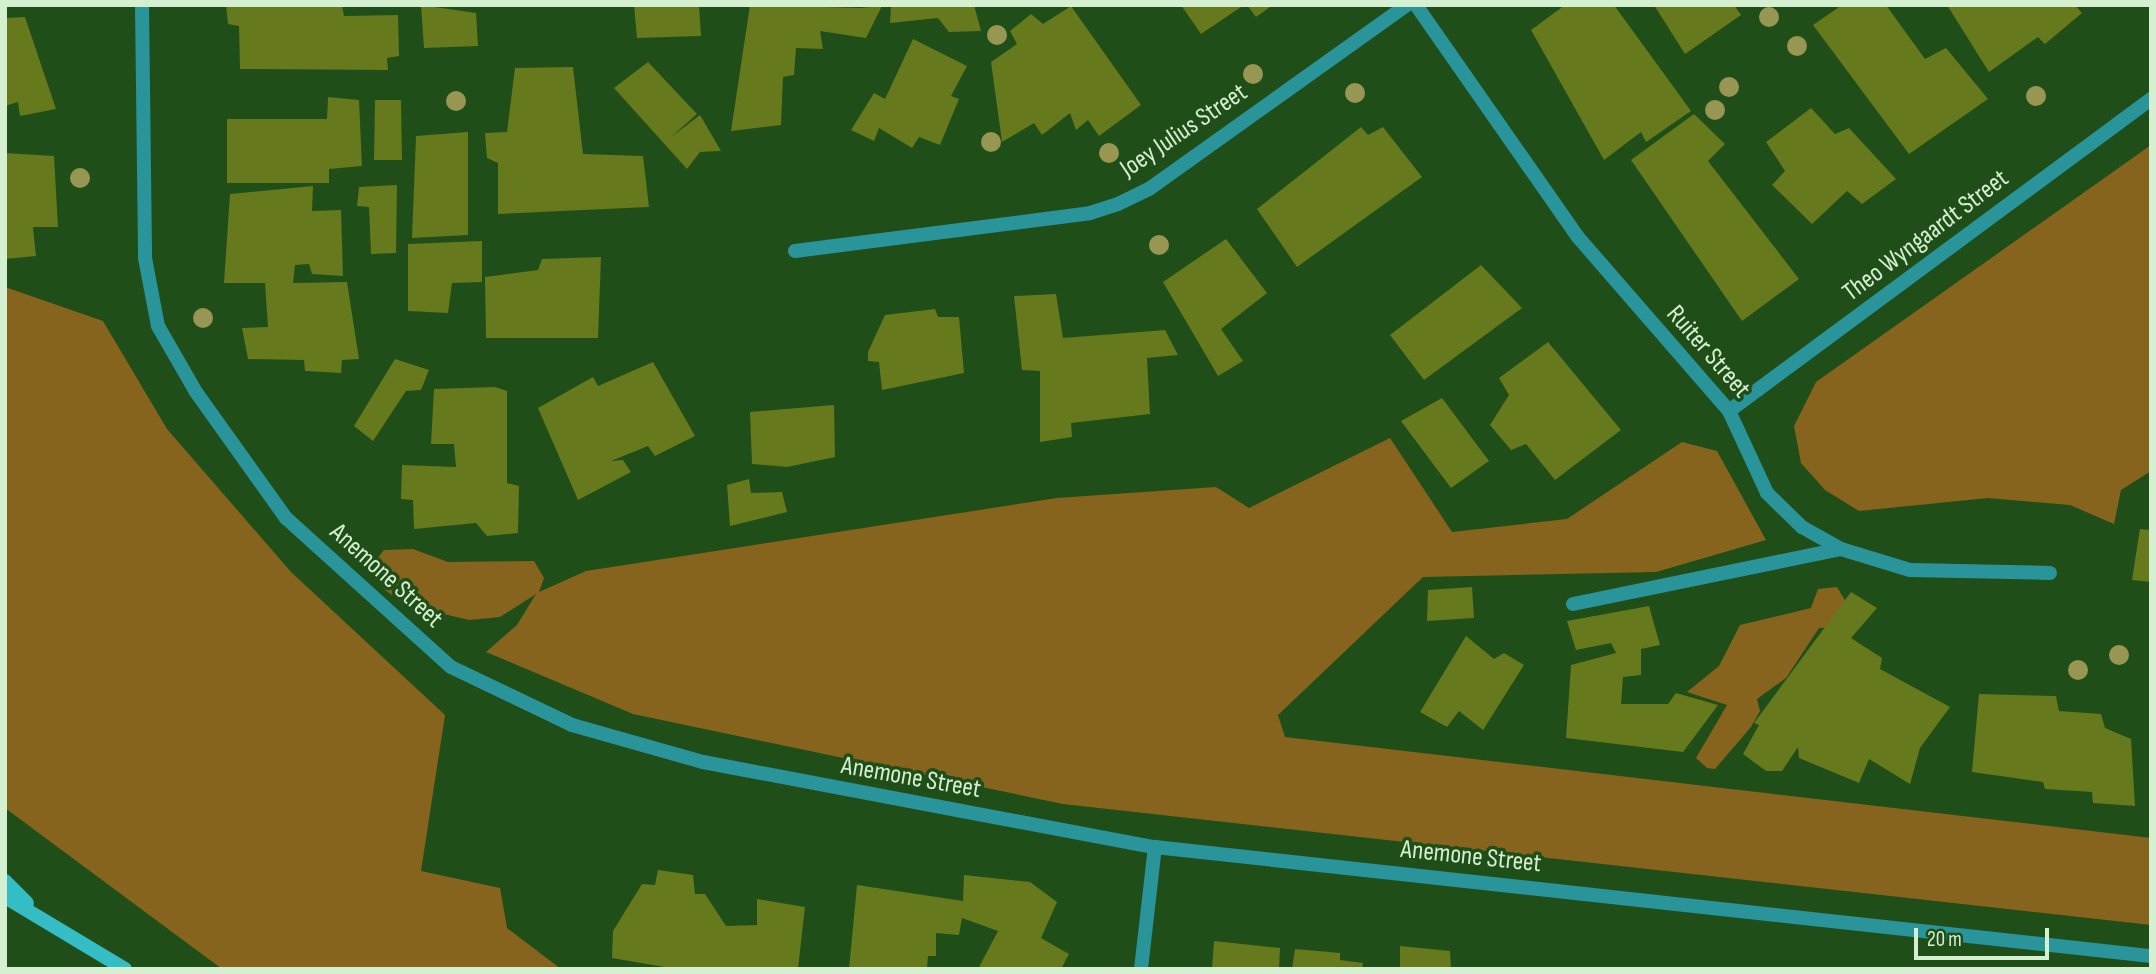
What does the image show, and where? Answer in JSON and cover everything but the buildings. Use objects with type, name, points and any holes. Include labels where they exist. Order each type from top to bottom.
[{"type":"main road","points":[[5,881],[30,907]]},
{"type":"main road","points":[[5,897],[30,907],[125,969]]},
{"type":"street","name":"Anemone Street","points":[[142,5],[145,258],[158,326],[196,392],[286,518],[451,667],[572,725],[703,762],[1156,847],[2151,956]]},
{"type":"street","name":"Joey Julius Street","points":[[795,251],[1118,204],[1149,189],[1407,5]]},
{"type":"street","name":"Ruiter Street","points":[[1416,5],[1577,236],[1729,411],[1767,493],[1802,527],[1841,550],[1910,570],[2050,573]]},
{"type":"street","name":"Theo Wyngaardt Street","points":[[1729,411],[2151,99]]},
{"type":"street","points":[[1573,604],[1841,550]]},
{"type":"street","points":[[1141,969],[1156,847]]},
{"type":"shaded area","points":[[2151,145],[2151,471],[2121,490],[2114,524],[2070,505],[1988,498],[1859,511],[1825,490],[1801,463],[1794,426],[1816,382]]},
{"type":"shaded area","points":[[5,287],[103,321],[167,429],[291,572],[445,715],[421,871],[500,888],[507,928],[561,969],[222,969],[5,808]]},
{"type":"shaded area","points":[[1390,438],[1452,532],[1567,519],[1682,442],[1717,451],[1766,540],[1656,572],[1423,577],[1278,715],[1285,737],[2151,838],[2151,925],[1063,804],[633,714],[486,652],[517,625],[536,594],[500,617],[469,620],[406,605],[385,590],[372,565],[384,550],[413,549],[448,562],[534,561],[544,578],[539,592],[586,571],[1057,498],[1216,487],[1249,508]]},
{"type":"shaded area","points":[[1837,587],[1849,607],[1834,627],[1819,628],[1786,678],[1757,699],[1760,711],[1751,727],[1715,769],[1707,768],[1696,758],[1727,705],[1687,692],[1719,666],[1740,625],[1811,608],[1818,589]]}]
